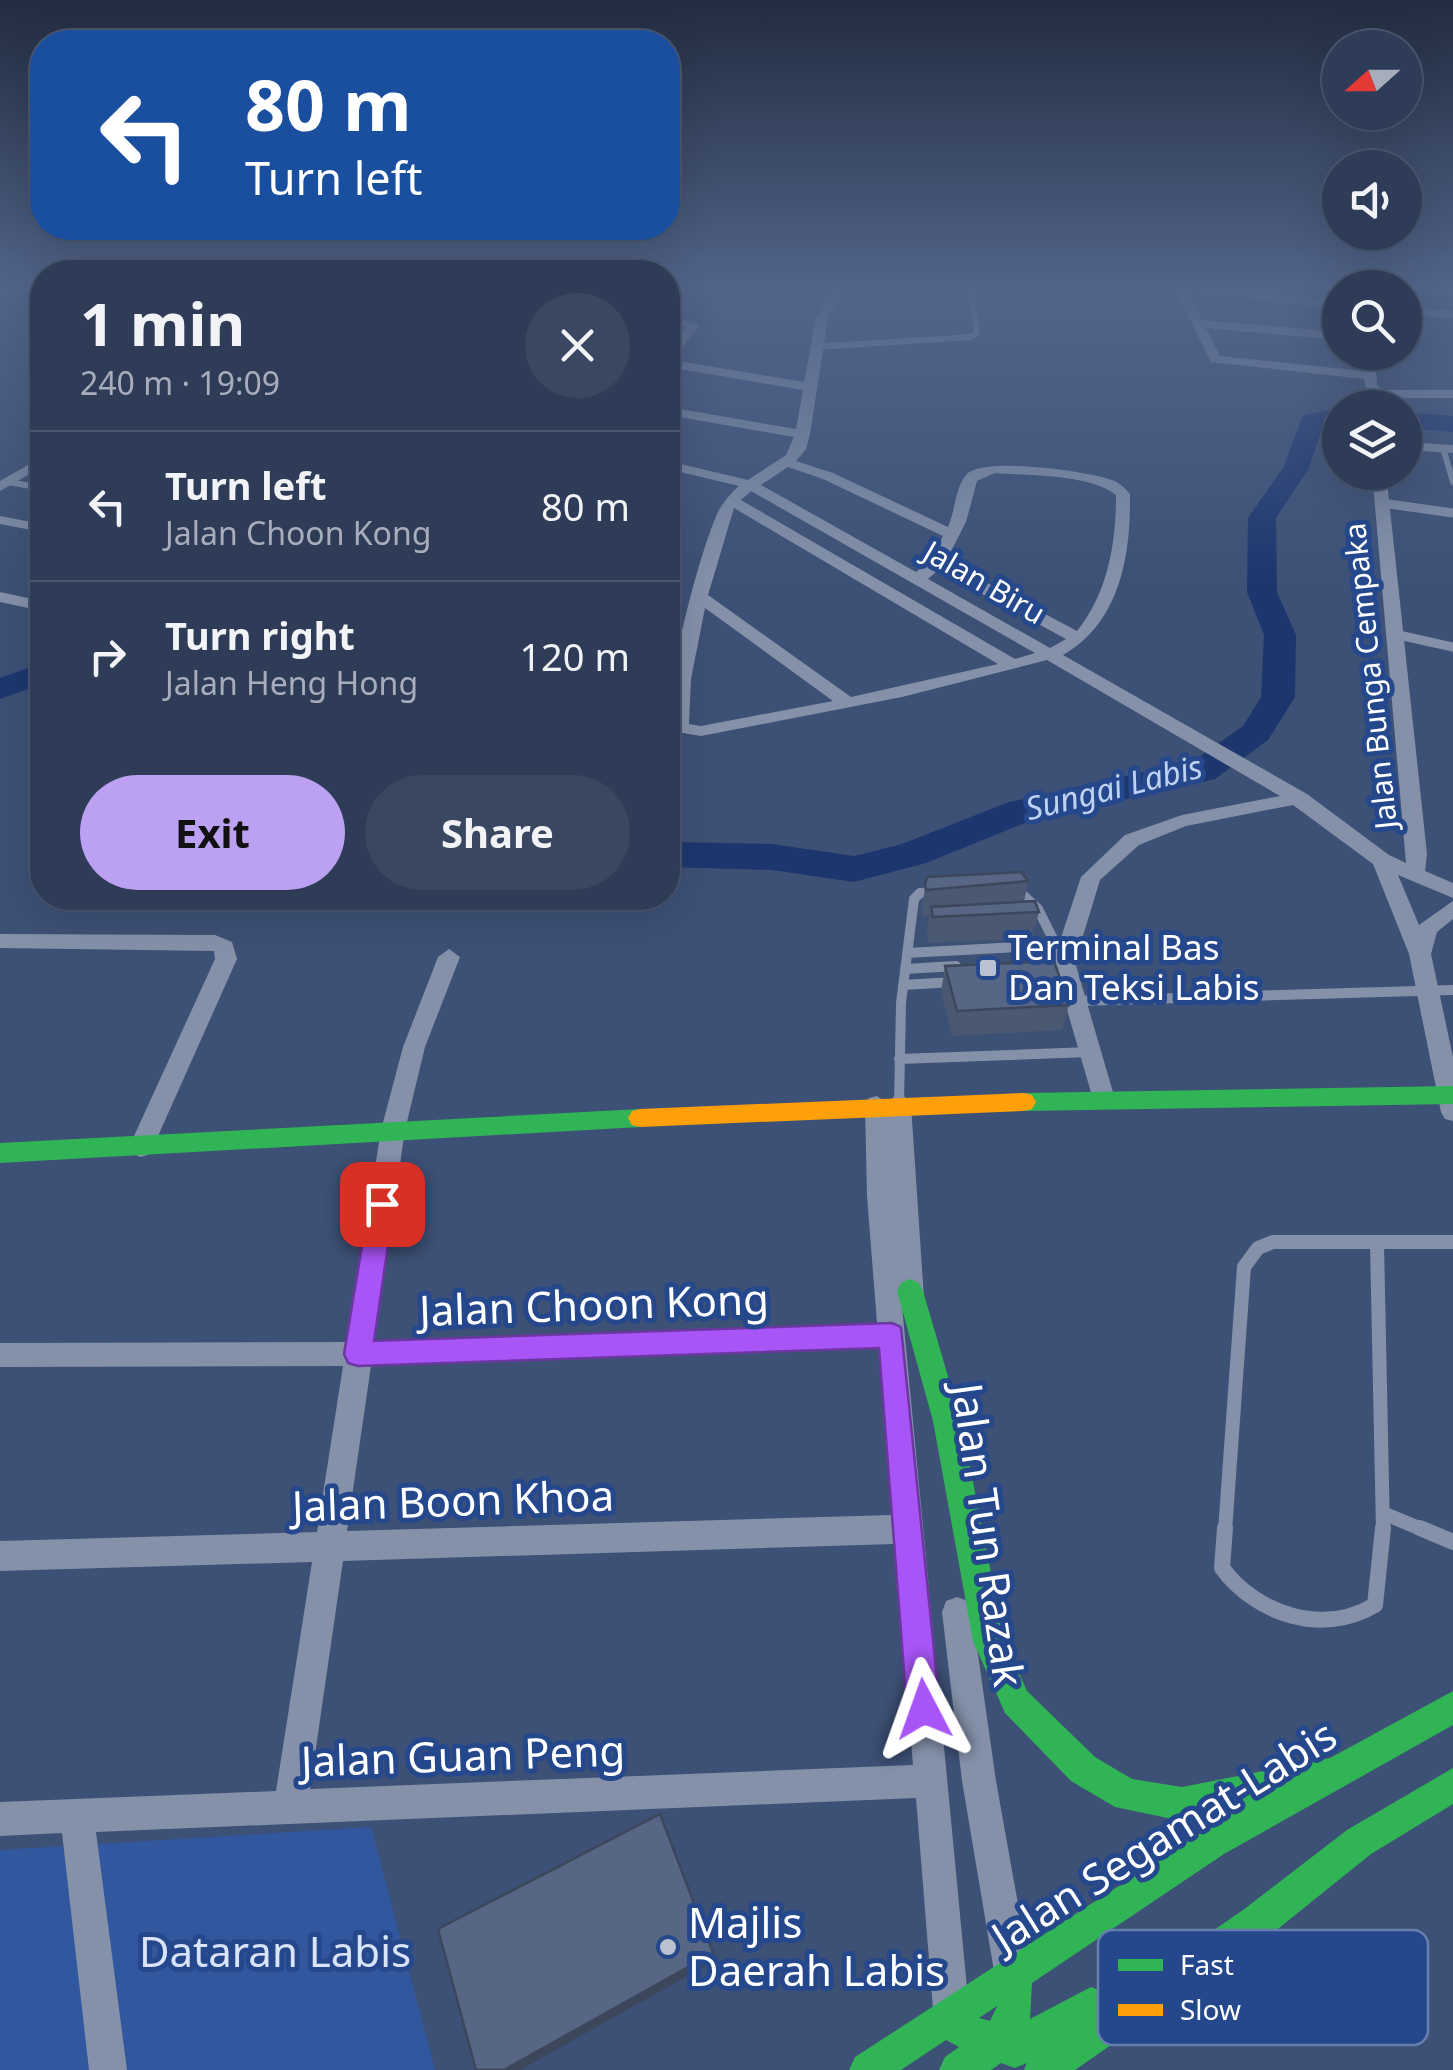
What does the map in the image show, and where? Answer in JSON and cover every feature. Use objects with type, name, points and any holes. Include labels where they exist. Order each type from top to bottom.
[{"type":"main road","points":[[0,1153],[888,1105],[1102,1099],[1452,1101]]},
{"type":"main road","points":[[910,1291],[947,1421],[989,1642],[1016,1702],[1082,1769],[1127,1795],[1182,1804],[1329,1774]]},
{"type":"main road","name":"Jalan Segamat-Labis","points":[[868,2070],[952,2018],[1212,1842],[1453,1706]]},
{"type":"main road","points":[[1232,1930],[1453,1784]]},
{"type":"main road","points":[[1223,1930],[1250,1917]]},
{"type":"main road","points":[[958,2070],[994,2045],[1015,2022],[1020,2007],[1012,1974]]},
{"type":"main road","points":[[952,2018],[962,2030],[994,2045],[1015,2049],[1098,2000]]},
{"type":"main road","points":[[1043,2070],[1098,2029]]},
{"type":"street","points":[[680,700],[701,597],[722,522],[732,501],[790,463],[803,434],[810,387],[797,385]]},
{"type":"street","points":[[1374,385],[1378,394],[1453,394]]},
{"type":"street","points":[[680,413],[803,434]]},
{"type":"street","points":[[1422,447],[1448,448]]},
{"type":"street","points":[[790,463],[828,476],[952,534]]},
{"type":"street","points":[[4,484],[30,468]]},
{"type":"street","name":"Jalan Biru","points":[[680,468],[751,485],[1300,798]]},
{"type":"street","points":[[680,722],[683,728],[701,731],[1052,656],[1079,639],[1098,610],[1117,563],[1124,522],[1118,489],[1089,478],[986,470],[970,479],[938,563],[918,580]]},
{"type":"street","name":"Jalan Bunga Cempaka","points":[[1381,490],[1417,854],[1414,874]]},
{"type":"street","points":[[732,501],[1014,666]]},
{"type":"street","points":[[0,520],[30,526]]},
{"type":"street","points":[[938,563],[1079,639]]},
{"type":"street","points":[[0,597],[30,603]]},
{"type":"street","points":[[701,597],[845,701]]},
{"type":"street","points":[[1102,1099],[1075,1002],[1057,965],[1091,878],[1132,840],[1182,821],[1300,798],[1382,860],[1453,891]]},
{"type":"street","points":[[1382,860],[1420,954],[1452,1101]]},
{"type":"street","points":[[1420,954],[1426,928],[1453,908]]},
{"type":"street","points":[[0,941],[146,940],[216,942],[224,947],[226,959],[141,1147]]},
{"type":"street","points":[[290,1808],[394,1130],[414,1047],[450,957]]},
{"type":"street","name":"Jalan Tun Razak","points":[[888,1105],[979,1782],[1012,1974]]},
{"type":"street","name":"Jalan Tun Razak","points":[[888,1105],[892,1335],[952,2018]]},
{"type":"street","name":"Jalan Choon Kong","points":[[0,1356],[358,1354],[892,1335]]},
{"type":"street","name":"Jalan Boon Khoa","points":[[0,1556],[909,1529]]},
{"type":"street","name":"Jalan Guan Peng","points":[[0,1819],[929,1781]]},
{"type":"street","points":[[77,1817],[108,2070]]},
{"type":"lane","points":[[1448,448],[1453,482]]},
{"type":"lane","points":[[4,484],[30,487]]},
{"type":"lane","points":[[1382,502],[1453,512]]},
{"type":"lane","points":[[1394,634],[1453,646]]},
{"type":"lane","points":[[908,954],[1057,965],[1043,917],[1017,887],[998,888]]},
{"type":"lane","points":[[888,1105],[900,1058],[903,984],[914,899],[920,892],[959,890]]},
{"type":"lane","points":[[1024,918],[1043,917]]},
{"type":"lane","points":[[912,925],[930,924]]},
{"type":"lane","points":[[906,969],[965,966]]},
{"type":"lane","points":[[903,984],[976,981]]},
{"type":"lane","points":[[1075,1002],[1453,990]]},
{"type":"lane","points":[[900,1058],[1090,1052]]},
{"type":"lane","points":[[1377,1243],[1385,1514],[1375,1605],[1360,1618],[1335,1624],[1252,1603],[1231,1586],[1222,1568],[1244,1267],[1258,1248],[1273,1242],[1453,1242]]},
{"type":"lane","points":[[1385,1514],[1453,1542]]},
{"type":"green space","name":"Dataran Labis","points":[[371,1827],[435,2070],[0,2070],[0,1850]]},
{"type":"building","points":[[1021,872],[1028,881],[926,890],[925,885],[927,877]]},
{"type":"building","points":[[1035,901],[1039,912],[933,917],[931,907]]},
{"type":"building","points":[[1054,961],[1069,1005],[957,1011],[945,966]]},
{"type":"building","points":[[660,1814],[713,1953],[504,2070],[476,2070],[438,1929]]},
{"type":"waterway","name":"Sungai Labis","points":[[680,855],[772,857],[854,869],[913,854],[1022,810],[1203,771],[1256,733],[1278,697],[1280,635],[1262,592],[1262,518],[1296,468],[1312,420],[1322,419]]},
{"type":"waterway","name":"Sungai Labis","points":[[1422,421],[1453,424]]},
{"type":"waterway","name":"Sungai Labis","points":[[0,689],[30,678]]},
{"type":"traffic: fast","points":[[1024,1102],[1453,1095]]},
{"type":"traffic: fast","points":[[0,1153],[640,1118]]},
{"type":"traffic: fast","points":[[910,1291],[947,1421],[989,1641],[1016,1702],[1083,1769],[1127,1795],[1182,1804],[1329,1774]]},
{"type":"traffic: fast","points":[[868,2070],[1212,1842],[1453,1707]]},
{"type":"traffic: fast","points":[[1246,1930],[1359,1842],[1453,1785]]},
{"type":"traffic: fast","points":[[958,2070],[996,2042],[1012,2021],[1012,1974]]},
{"type":"traffic: fast","points":[[952,2018],[962,2030],[1015,2049],[1091,2005]]},
{"type":"traffic: fast","points":[[1043,2070],[1098,2032]]},
{"type":"traffic: slow","points":[[640,1118],[1024,1102]]},
{"type":"place","name":"Terminal Bas Dan Teksi Labis","points":[[988,968]]},
{"type":"place","name":"Majlis Daerah Labis","points":[[668,1947]]},
{"type":"route","points":[[382,1204],[358,1354],[892,1335],[924,1709]]}]
